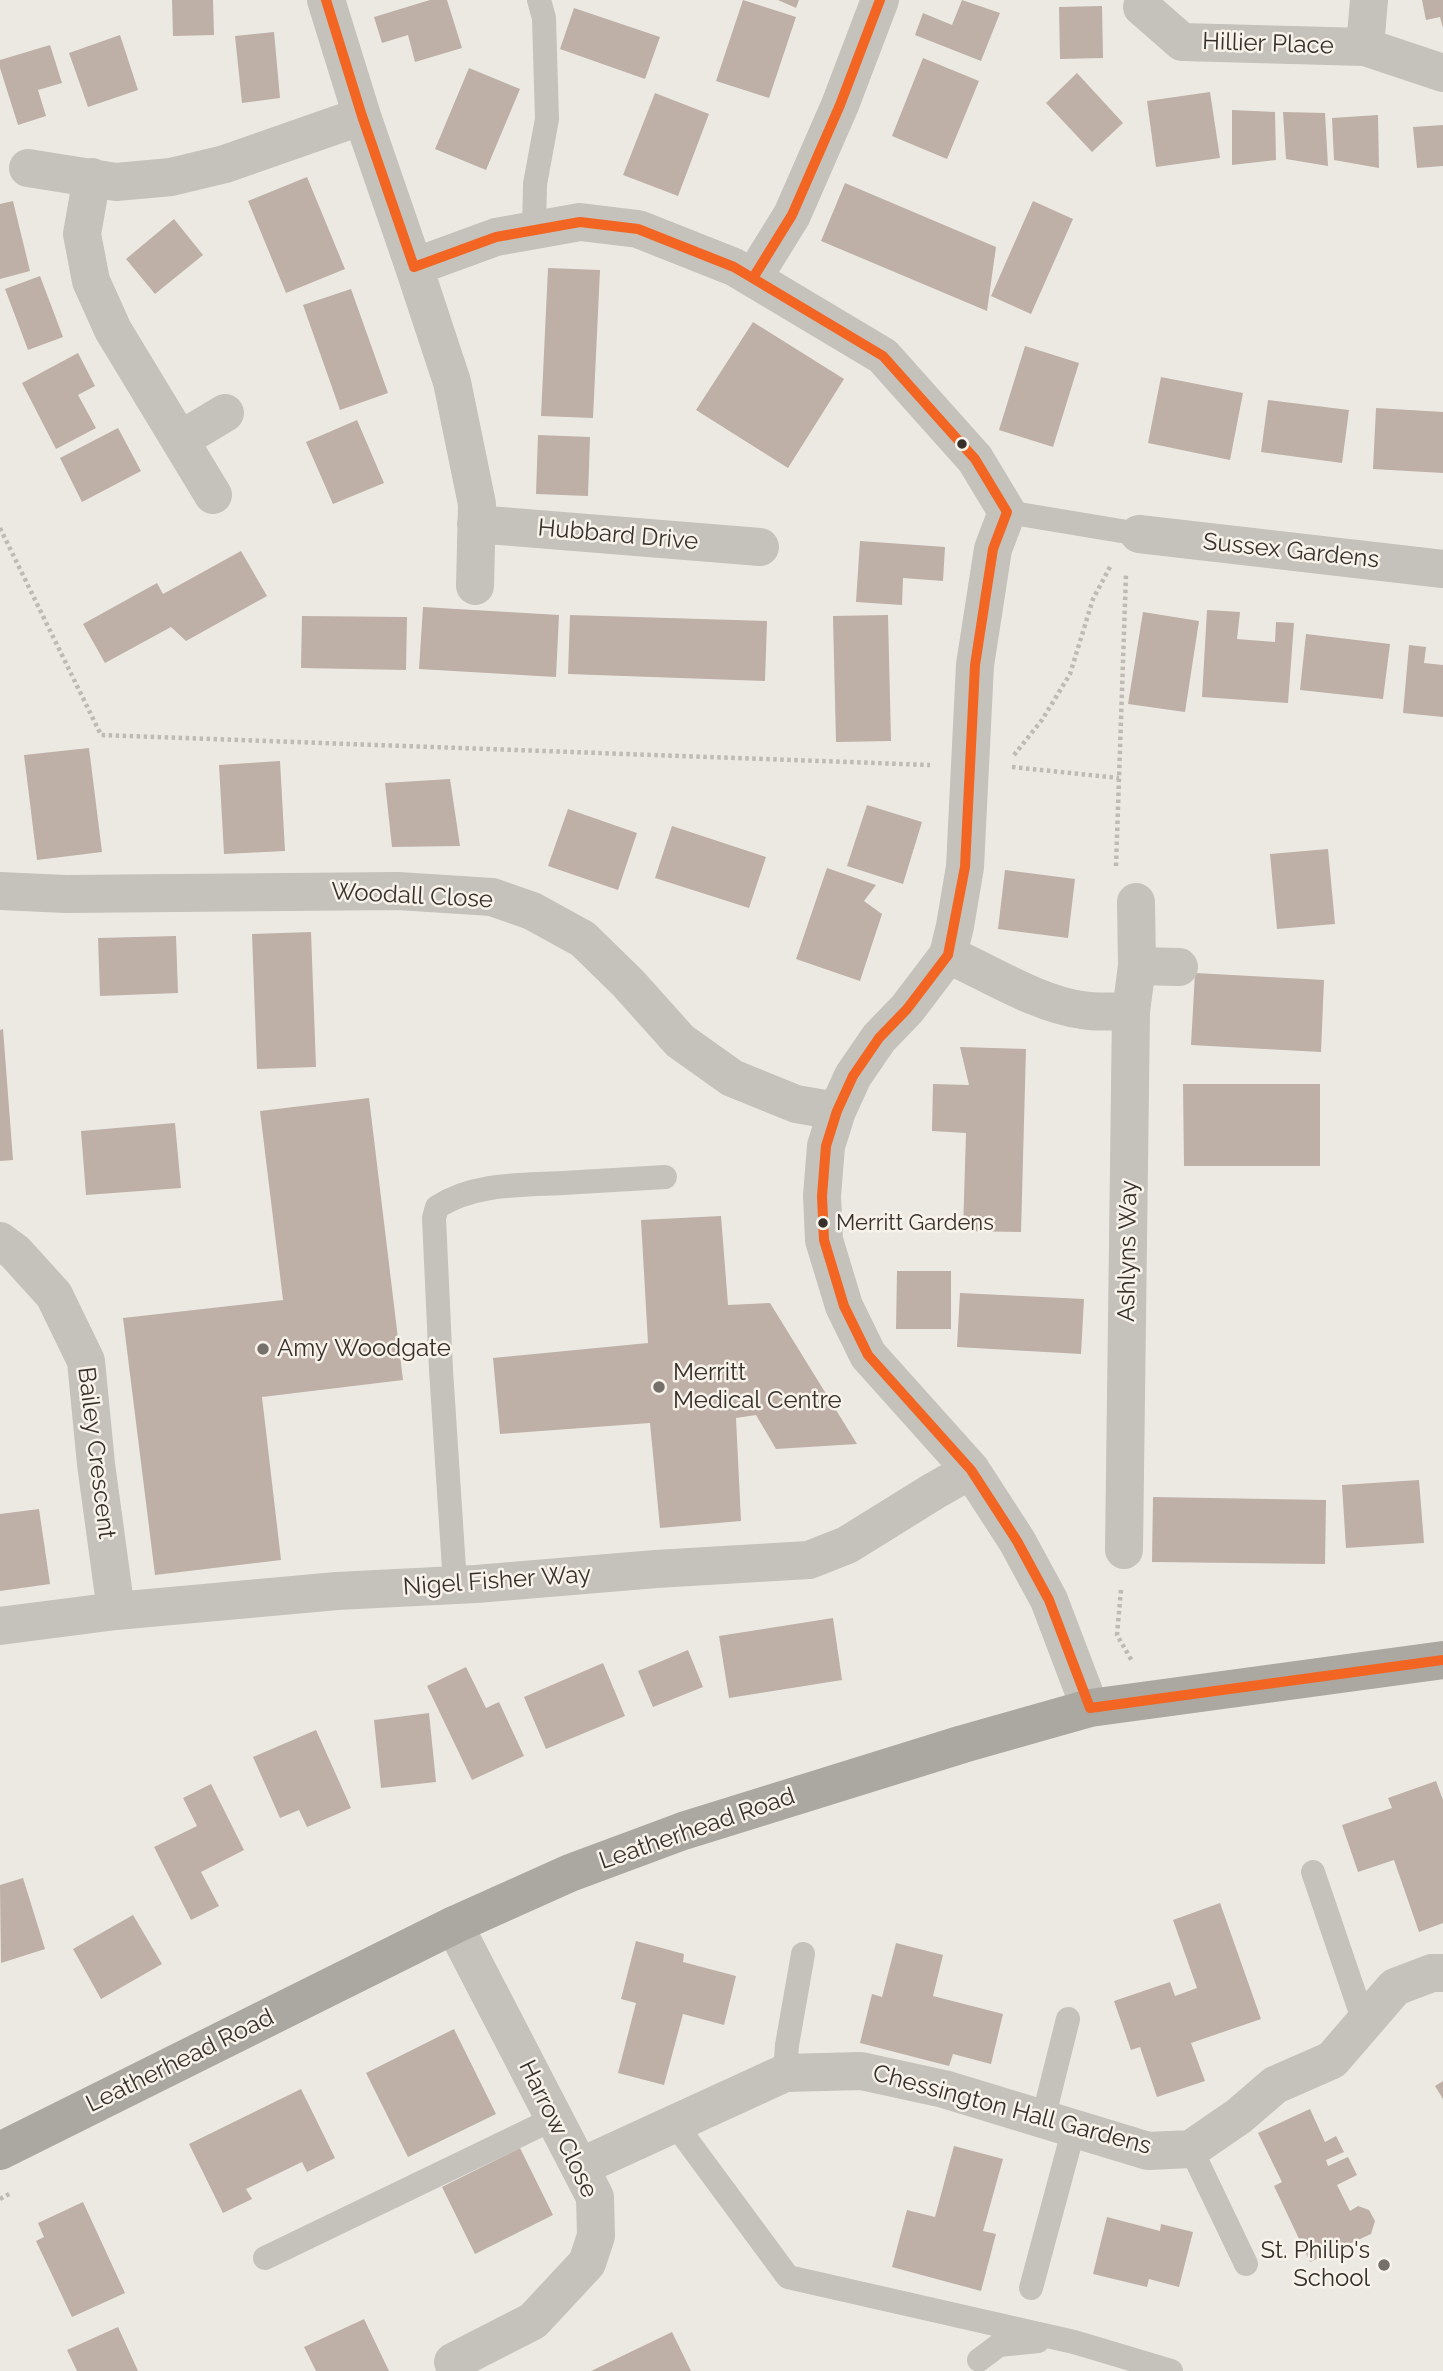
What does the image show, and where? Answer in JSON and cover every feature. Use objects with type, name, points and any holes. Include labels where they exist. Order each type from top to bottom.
[{"type":"highway","name":"Leatherhead Road","points":[[0,2151],[454,1925],[570,1873],[683,1831],[963,1744],[1090,1708],[1443,1660]]},
{"type":"street","points":[[326,0],[362,116],[452,382],[477,504],[475,586]]},
{"type":"street","points":[[753,278],[792,215],[840,105],[880,0]]},
{"type":"street","name":"Hillier Place","points":[[1365,47],[1369,0]]},
{"type":"street","name":"Hillier Place","points":[[1142,7],[1182,42],[1365,47],[1443,73]]},
{"type":"street","points":[[28,168],[116,181],[172,177],[225,164],[362,116]]},
{"type":"street","points":[[92,177],[82,234],[91,281],[113,330],[214,495]]},
{"type":"street","points":[[414,267],[496,237],[580,222],[638,229],[734,267],[883,356],[975,460],[1007,512],[993,549],[975,665],[965,867],[948,955],[907,1009],[879,1038],[853,1076],[837,1111],[826,1146],[822,1196],[824,1240],[844,1306],[868,1355],[971,1470],[1017,1541],[1049,1600],[1090,1708]]},
{"type":"street","points":[[180,440],[225,413]]},
{"type":"street","name":"Hubbard Drive","points":[[477,524],[760,547]]},
{"type":"street","name":"Sussex Gardens","points":[[1137,544],[1443,569]]},
{"type":"street","name":"Woodall Close","points":[[0,891],[66,894],[398,891],[492,897],[532,911],[583,939],[628,983],[680,1041],[732,1078],[796,1104],[837,1111]]},
{"type":"street","name":"Ashlyns Way","points":[[1124,1550],[1110,1490],[1131,1011],[1137,966],[1136,902]]},
{"type":"street","points":[[948,955],[1028,994],[1082,1010],[1131,1011]]},
{"type":"street","points":[[1137,966],[1179,967]]},
{"type":"street","name":"Bailey Crescent","points":[[0,1241],[15,1251],[54,1295],[86,1361],[96,1464],[116,1611]]},
{"type":"street","name":"Nigel Fisher Way","points":[[0,1626],[116,1611],[337,1591],[809,1560],[847,1545],[971,1470]]},
{"type":"street","name":"Harrow Close","points":[[453,2366],[533,2321],[587,2263],[596,2236],[595,2197],[454,1925]]},
{"type":"street","points":[[1191,2149],[1239,2116],[1275,2085],[1332,2060],[1395,1987],[1432,1973],[1443,1973]]},
{"type":"street","name":"Chessington Hall Gardens","points":[[580,2167],[785,2073],[861,2071],[944,2089],[1148,2151],[1191,2149]]},
{"type":"lane","points":[[534,230],[535,184],[547,120],[544,18],[539,0]]},
{"type":"lane","points":[[1007,512],[1137,544]]},
{"type":"lane","points":[[455,1584],[440,1370],[434,1218],[437,1207],[451,1198],[476,1190],[526,1184],[665,1177]]},
{"type":"lane","points":[[1313,1872],[1364,2022]]},
{"type":"lane","points":[[785,2073],[787,2045],[803,1954]]},
{"type":"lane","points":[[1031,2288],[1058,2124],[1068,2019]]},
{"type":"lane","points":[[265,2258],[555,2118]]},
{"type":"lane","points":[[675,2124],[788,2277],[1074,2342],[1171,2371]]},
{"type":"lane","points":[[1191,2149],[1245,2264]]},
{"type":"lane","points":[[979,2360],[999,2345],[1026,2341],[1074,2342]]},
{"type":"path","points":[[0,528],[101,735],[970,767]]},
{"type":"path","points":[[1119,778],[1004,767],[1042,720],[1070,674],[1093,599],[1113,562],[1137,544]]},
{"type":"path","points":[[1136,902],[1115,899],[1119,778],[1137,544]]},
{"type":"path","points":[[1124,1550],[1117,1635],[1155,1699]]},
{"type":"building","points":[[172,0],[213,0],[214,35],[173,36]]},
{"type":"building","points":[[430,0],[447,0],[462,48],[415,62],[408,35],[382,43],[374,17]]},
{"type":"building","points":[[743,0],[796,17],[769,98],[716,81]]},
{"type":"building","points":[[778,0],[799,0],[796,8]]},
{"type":"building","points":[[962,0],[1000,13],[981,61],[915,35],[923,13],[952,25]]},
{"type":"building","points":[[1422,0],[1443,0],[1443,28],[1440,17],[1426,20]]},
{"type":"building","points":[[1102,6],[1103,58],[1060,59],[1059,7]]},
{"type":"building","points":[[574,8],[660,37],[645,79],[560,49]]},
{"type":"building","points":[[274,32],[280,98],[242,103],[235,36]]},
{"type":"building","points":[[120,35],[138,90],[88,107],[69,53]]},
{"type":"building","points":[[50,45],[62,83],[38,90],[46,116],[18,125],[0,68],[0,60]]},
{"type":"building","points":[[923,58],[979,81],[947,159],[892,136]]},
{"type":"building","points":[[469,68],[520,89],[486,170],[435,149]]},
{"type":"building","points":[[1077,73],[1123,123],[1092,152],[1046,103]]},
{"type":"building","points":[[1210,92],[1220,158],[1156,167],[1147,101]]},
{"type":"building","points":[[655,93],[709,114],[678,196],[623,175]]},
{"type":"building","points":[[1232,110],[1275,112],[1276,160],[1232,165]]},
{"type":"building","points":[[1283,112],[1325,113],[1328,166],[1286,159]]},
{"type":"building","points":[[1378,115],[1379,168],[1334,160],[1332,118]]},
{"type":"building","points":[[1443,125],[1443,166],[1417,168],[1413,127]]},
{"type":"building","points":[[307,177],[345,269],[286,293],[248,201]]},
{"type":"building","points":[[845,183],[996,247],[987,311],[821,241]]},
{"type":"building","points":[[13,201],[30,271],[0,279],[0,204]]},
{"type":"building","points":[[1033,201],[1073,219],[1031,314],[991,296]]},
{"type":"building","points":[[174,219],[203,255],[155,294],[126,259]]},
{"type":"building","points":[[548,268],[600,270],[593,418],[541,416]]},
{"type":"building","points":[[40,276],[63,337],[28,350],[5,289]]},
{"type":"building","points":[[351,289],[388,393],[340,410],[303,305]]},
{"type":"building","points":[[753,322],[844,379],[788,468],[696,410]]},
{"type":"building","points":[[1025,346],[1079,363],[1053,447],[999,430]]},
{"type":"building","points":[[78,353],[95,386],[78,395],[96,428],[56,449],[22,383]]},
{"type":"building","points":[[1161,377],[1243,393],[1230,460],[1148,443]]},
{"type":"building","points":[[1268,400],[1349,410],[1342,463],[1261,452]]},
{"type":"building","points":[[1376,408],[1443,412],[1443,473],[1373,469]]},
{"type":"building","points":[[357,420],[384,483],[333,504],[306,442]]},
{"type":"building","points":[[118,428],[141,471],[82,502],[60,458]]},
{"type":"building","points":[[538,435],[590,437],[588,496],[536,494]]},
{"type":"building","points":[[860,541],[945,547],[943,581],[903,578],[902,605],[856,602]]},
{"type":"building","points":[[241,551],[267,596],[186,641],[171,627],[105,663],[83,624],[157,583],[163,594]]},
{"type":"building","points":[[423,607],[559,615],[556,677],[419,669]]},
{"type":"building","points":[[1207,610],[1240,612],[1237,639],[1275,642],[1276,622],[1294,623],[1288,703],[1202,697]]},
{"type":"building","points":[[1143,612],[1199,621],[1185,712],[1128,704]]},
{"type":"building","points":[[570,615],[767,621],[765,681],[568,674]]},
{"type":"building","points":[[888,615],[891,741],[836,742],[833,616]]},
{"type":"building","points":[[302,616],[407,617],[406,670],[301,668]]},
{"type":"building","points":[[1306,634],[1390,644],[1383,699],[1300,690]]},
{"type":"building","points":[[1409,645],[1426,647],[1424,663],[1443,665],[1443,717],[1403,713]]},
{"type":"building","points":[[89,748],[102,852],[37,860],[24,755]]},
{"type":"building","points":[[280,761],[285,851],[224,854],[219,765]]},
{"type":"building","points":[[450,779],[460,846],[392,847],[385,783]]},
{"type":"building","points":[[867,805],[922,822],[903,884],[847,866]]},
{"type":"building","points":[[568,809],[637,833],[618,890],[548,866]]},
{"type":"building","points":[[672,826],[766,857],[749,908],[655,878]]},
{"type":"building","points":[[1328,849],[1335,924],[1277,929],[1270,854]]},
{"type":"building","points":[[827,868],[876,885],[864,901],[882,914],[860,981],[796,959]]},
{"type":"building","points":[[1005,870],[1075,879],[1068,938],[998,929]]},
{"type":"building","points":[[311,932],[316,1067],[257,1069],[252,934]]},
{"type":"building","points":[[176,936],[178,993],[100,996],[98,938]]},
{"type":"building","points":[[1195,973],[1324,980],[1321,1052],[1191,1045]]},
{"type":"building","points":[[3,1029],[13,1160],[0,1161],[0,1030]]},
{"type":"building","points":[[960,1047],[1026,1049],[1021,1232],[963,1231],[966,1133],[932,1131],[933,1084],[969,1085]]},
{"type":"building","points":[[1183,1084],[1320,1084],[1320,1166],[1184,1166]]},
{"type":"building","name":"Amy Woodgate","points":[[369,1098],[403,1380],[262,1397],[281,1560],[155,1575],[123,1318],[283,1300],[260,1111]]},
{"type":"building","points":[[175,1123],[181,1188],[86,1195],[81,1131]]},
{"type":"building","name":"Merritt Medical Centre","points":[[721,1216],[728,1305],[770,1303],[857,1444],[776,1449],[756,1415],[736,1418],[741,1521],[660,1528],[650,1423],[500,1434],[493,1358],[648,1343],[641,1220]]},
{"type":"building","points":[[897,1271],[951,1271],[951,1329],[896,1329]]},
{"type":"building","points":[[960,1293],[1084,1299],[1081,1354],[957,1347]]},
{"type":"building","points":[[1419,1480],[1424,1543],[1346,1548],[1342,1485]]},
{"type":"building","points":[[1153,1497],[1326,1500],[1325,1564],[1152,1562]]},
{"type":"building","points":[[39,1509],[50,1584],[0,1591],[0,1514]]},
{"type":"building","points":[[833,1618],[842,1680],[729,1698],[719,1636]]},
{"type":"building","points":[[688,1650],[703,1687],[653,1707],[638,1671]]},
{"type":"building","points":[[603,1663],[625,1716],[546,1749],[524,1697]]},
{"type":"building","points":[[466,1667],[486,1708],[499,1702],[524,1756],[472,1780],[427,1686]]},
{"type":"building","points":[[429,1713],[436,1782],[381,1788],[374,1720]]},
{"type":"building","points":[[316,1730],[351,1808],[307,1827],[299,1810],[280,1818],[253,1757]]},
{"type":"building","points":[[1436,1781],[1443,1800],[1443,1923],[1419,1932],[1394,1860],[1358,1872],[1342,1825],[1392,1808],[1388,1798]]},
{"type":"building","points":[[211,1784],[244,1850],[201,1872],[219,1906],[191,1920],[154,1847],[197,1826],[183,1798]]},
{"type":"building","points":[[23,1878],[45,1949],[1,1963],[0,1885]]},
{"type":"building","points":[[1220,1903],[1261,2019],[1191,2043],[1205,2081],[1157,2097],[1140,2047],[1131,2050],[1114,2001],[1170,1982],[1175,1996],[1197,1988],[1173,1920]]},
{"type":"building","points":[[133,1915],[162,1964],[101,1999],[73,1949]]},
{"type":"building","points":[[636,1941],[684,1954],[683,1962],[736,1976],[724,2025],[683,2014],[664,2085],[618,2073],[636,2003],[621,1999]]},
{"type":"building","points":[[896,1943],[943,1955],[933,1996],[1003,2014],[991,2064],[953,2054],[949,2066],[860,2043],[872,1994],[882,1997]]},
{"type":"building","points":[[454,2029],[496,2114],[408,2157],[366,2073]]},
{"type":"building","points":[[1443,2081],[1443,2099],[1435,2086]]},
{"type":"building","points":[[301,2089],[335,2158],[307,2172],[302,2162],[246,2189],[252,2199],[223,2213],[189,2144]]},
{"type":"building","points":[[1310,2109],[1325,2142],[1336,2136],[1344,2152],[1326,2160],[1328,2166],[1348,2157],[1357,2175],[1337,2185],[1350,2211],[1358,2206],[1369,2210],[1375,2221],[1371,2234],[1310,2262],[1274,2186],[1282,2182],[1258,2133]]},
{"type":"building","points":[[954,2146],[1003,2159],[983,2231],[996,2234],[981,2291],[892,2267],[907,2210],[935,2217]]},
{"type":"building","points":[[520,2148],[553,2215],[475,2254],[442,2187]]},
{"type":"building","points":[[83,2202],[125,2293],[72,2317],[36,2241],[44,2237],[38,2223]]},
{"type":"building","points":[[1107,2217],[1160,2231],[1161,2224],[1193,2232],[1179,2287],[1149,2279],[1147,2287],[1093,2274]]},
{"type":"building","points":[[364,2319],[389,2371],[316,2371],[304,2347]]},
{"type":"building","points":[[118,2327],[138,2371],[77,2371],[67,2350]]},
{"type":"building","points":[[672,2332],[691,2371],[591,2371]]},
{"type":"transit line","points":[[326,0],[362,116],[414,267],[496,237],[580,222],[638,229],[734,267],[883,356],[975,459],[1007,512],[993,549],[975,665],[965,867],[948,955],[907,1009],[879,1038],[853,1076],[837,1111],[826,1146],[822,1196],[824,1240],[844,1306],[868,1355],[971,1470],[1017,1541],[1049,1600],[1090,1708]]},
{"type":"transit line","points":[[753,278],[792,215],[840,105],[880,0]]},
{"type":"transit line","points":[[1090,1708],[1443,1660]]},
{"type":"place","name":"Merritt Gardens","points":[[823,1223]]},
{"type":"place","name":"Amy Woodgate","points":[[263,1349]]},
{"type":"place","name":"Merritt Medical Centre","points":[[659,1387]]},
{"type":"place","name":"St. Philip's School","points":[[1384,2265]]}]
